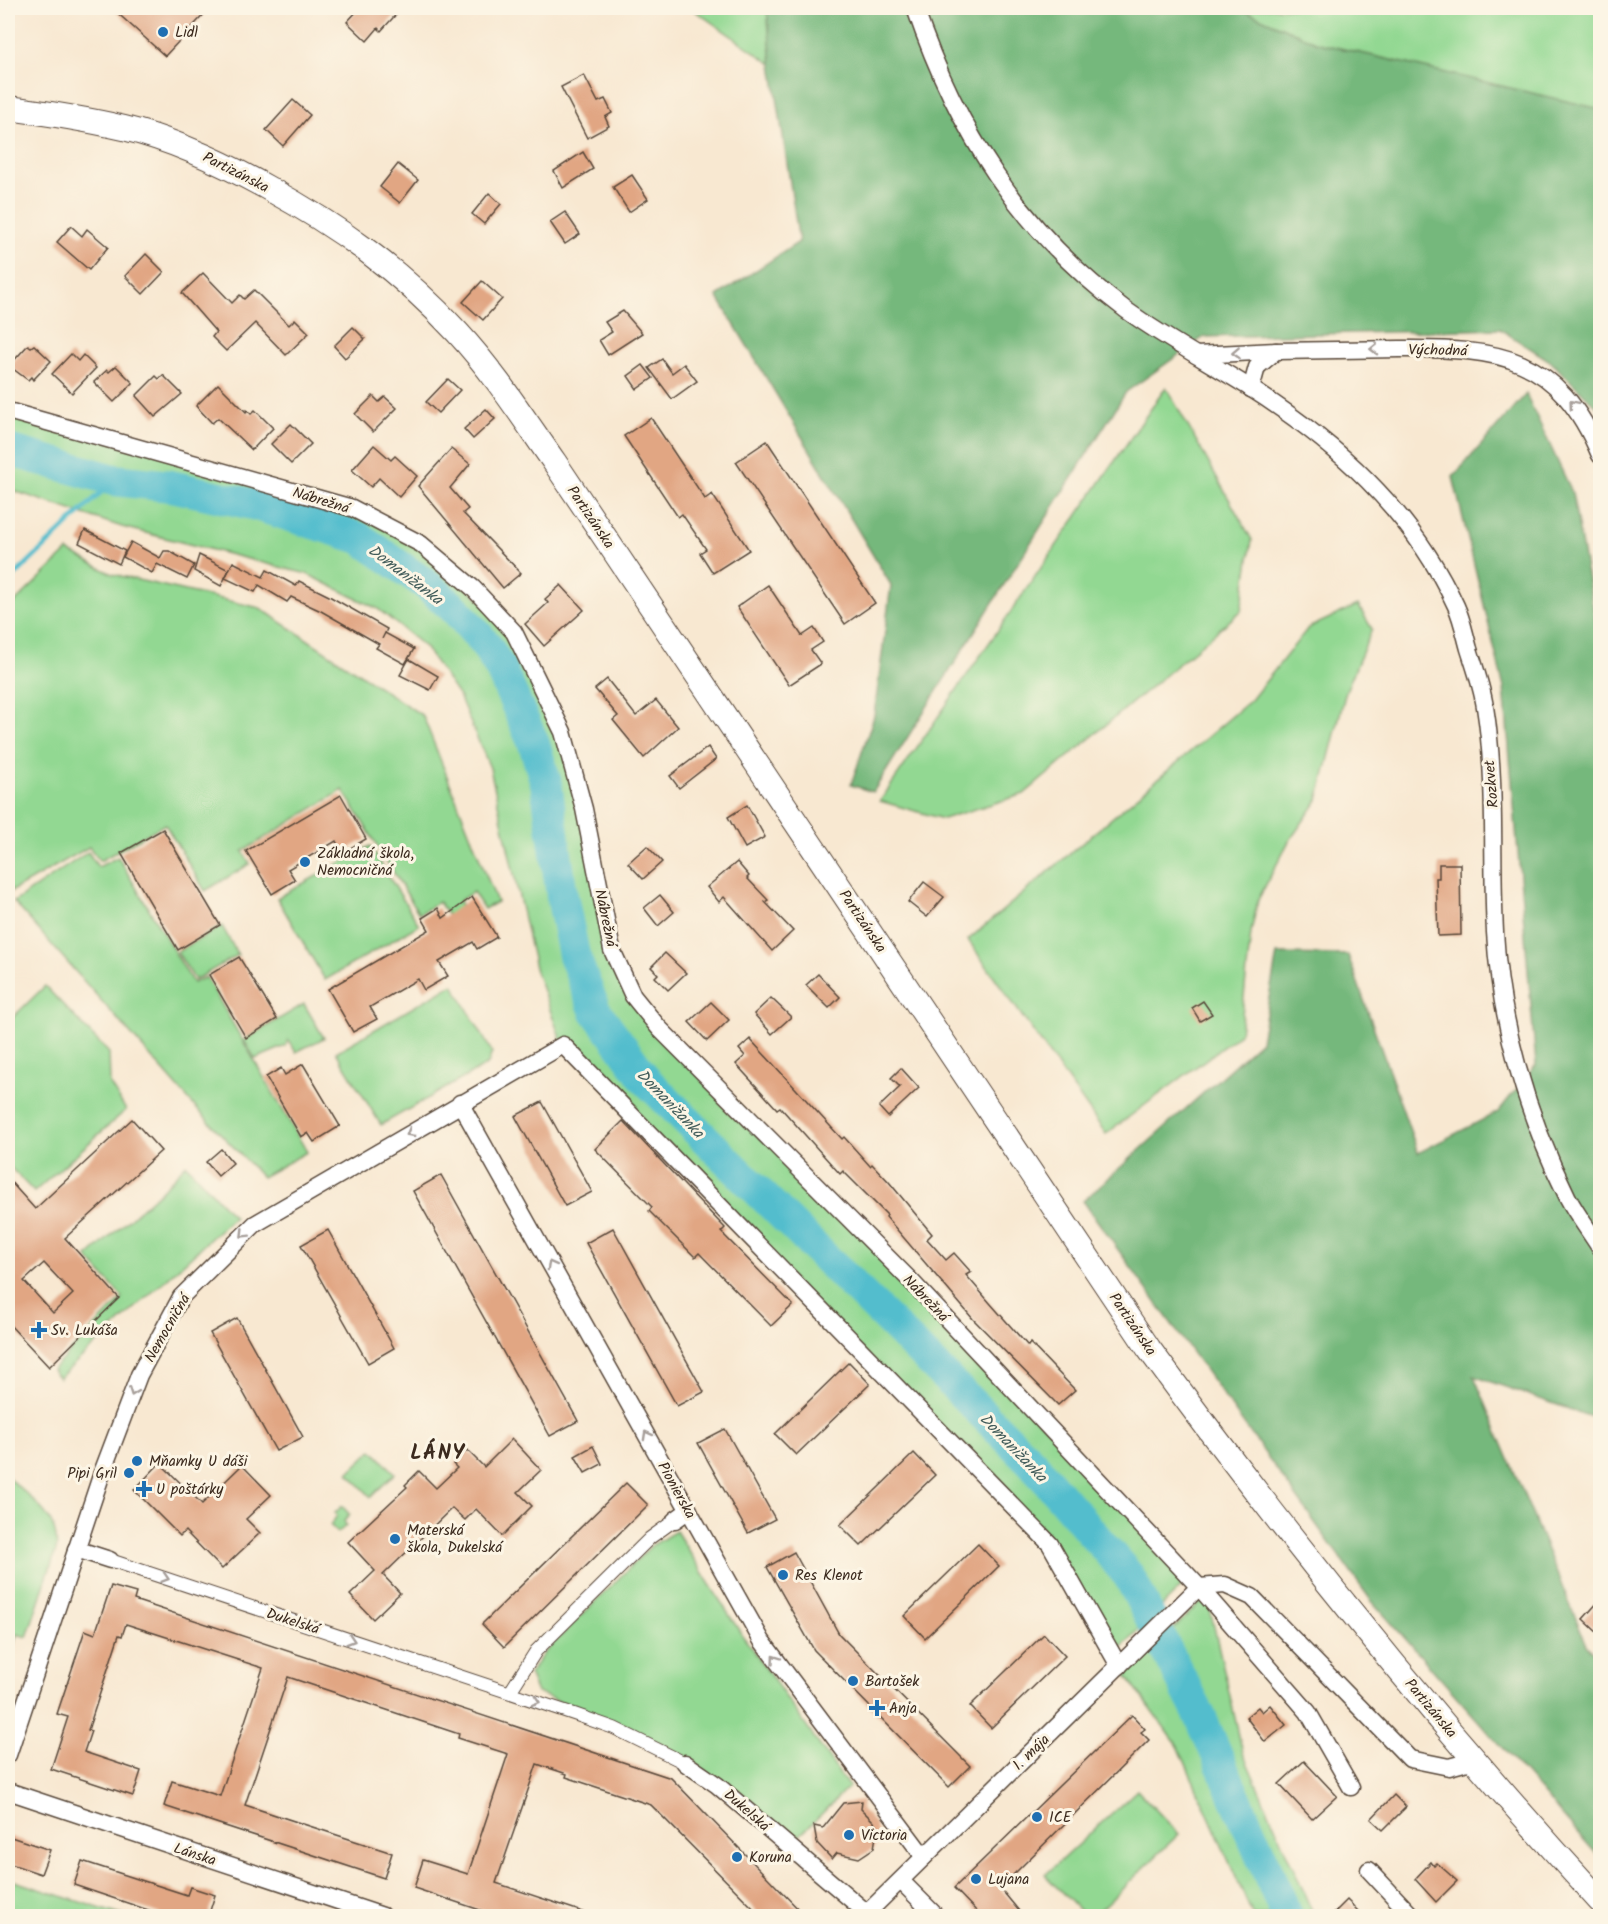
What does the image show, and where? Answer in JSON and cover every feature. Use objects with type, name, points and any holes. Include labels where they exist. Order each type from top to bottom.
[{"type":"main road","name":"Partizánska","points":[[8,108],[125,128],[169,141],[238,172],[328,222],[365,247],[419,293],[459,334],[497,381],[555,463],[1149,1349],[1313,1567],[1475,1760],[1600,1901]]},
{"type":"street","name":"Rozkvet","points":[[915,8],[932,60],[963,124],[1013,201],[1069,262],[1126,309],[1251,389],[1322,438],[1381,493],[1420,544],[1457,607],[1485,705],[1494,818],[1495,933],[1509,1036],[1540,1133],[1569,1200],[1600,1248]]},
{"type":"street","name":"Východná","points":[[1196,355],[1448,348],[1488,352],[1530,368],[1564,393],[1587,422],[1600,455]]},
{"type":"street","points":[[1251,389],[1257,367],[1276,351]]},
{"type":"street","name":"Nábrežná","points":[[8,411],[352,508],[421,544],[473,588],[514,632],[563,732],[584,809],[612,950],[633,996],[659,1028],[904,1274],[1199,1587],[1308,1712],[1351,1787]]},
{"type":"street","name":"Nemocničná","points":[[8,1755],[86,1519],[139,1375],[181,1297],[255,1224],[563,1045],[1050,1544],[1119,1666]]},
{"type":"street","name":"Pionierska","points":[[460,1103],[682,1515],[762,1641],[924,1857]]},
{"type":"street","points":[[510,1692],[536,1651],[650,1538],[682,1515]]},
{"type":"street","name":"Dukelská","points":[[76,1549],[614,1728],[685,1763],[717,1785],[865,1915]]},
{"type":"street","points":[[1199,1587],[1225,1585],[1252,1597],[1410,1759],[1449,1767],[1475,1760]]},
{"type":"street","name":"1. mája","points":[[865,1915],[1199,1587]]},
{"type":"street","name":"Lánska","points":[[8,1791],[383,1917]]},
{"type":"street","points":[[1369,1870],[1412,1917]]},
{"type":"street","points":[[901,1881],[936,1917]]},
{"type":"green space","points":[[691,8],[767,8],[772,64]]},
{"type":"green space","points":[[767,8],[1238,8],[1318,43],[1600,109],[1600,410],[1550,361],[1500,329],[1204,337],[1126,392],[873,792],[851,785],[874,716],[891,585],[717,296],[799,242],[772,64]]},
{"type":"green space","points":[[1238,8],[1600,8],[1600,109],[1318,43]]},
{"type":"green space","points":[[1166,387],[1252,540],[1241,611],[1024,794],[943,819],[880,801]]},
{"type":"green space","points":[[1526,394],[1572,492],[1600,646],[1600,1420],[1474,1376],[1587,1645],[1600,1660],[1600,1858],[1370,1599],[1083,1201],[1261,1041],[1277,954],[1348,955],[1418,1153],[1498,1112],[1536,1065],[1504,688],[1453,477]]},
{"type":"green space","points":[[8,411],[352,508],[421,544],[514,632],[563,732],[612,950],[633,996],[1190,1578],[1113,1656],[1050,1544],[563,1045],[536,972],[490,768],[460,698],[425,647],[378,609],[307,574],[122,527],[8,489]]},
{"type":"green space","points":[[68,551],[112,574],[260,608],[423,716],[497,902],[484,909],[473,892],[459,901],[463,909],[449,917],[439,902],[419,914],[343,790],[243,851],[250,864],[205,891],[165,824],[100,861],[89,847],[12,891],[8,885],[8,609]]},
{"type":"green space","points":[[1358,605],[1372,629],[1346,691],[1318,800],[1288,843],[1258,900],[1251,932],[1240,1034],[1106,1134],[968,940],[1251,700],[1308,628]]},
{"type":"green space","points":[[370,846],[419,925],[325,980],[277,898]]},
{"type":"green space","points":[[88,852],[98,867],[118,857],[193,983],[206,977],[307,1152],[262,1177],[197,1109],[14,902]]},
{"type":"green space","points":[[222,926],[238,955],[195,980],[177,952]]},
{"type":"green space","points":[[453,984],[492,1052],[488,1064],[381,1125],[336,1052]]},
{"type":"green space","points":[[45,986],[109,1053],[110,1084],[126,1110],[34,1192],[8,1165],[8,1022]]},
{"type":"green space","points":[[304,1004],[324,1038],[296,1052],[288,1040],[286,1046],[255,1059],[244,1040]]},
{"type":"green space","points":[[186,1164],[234,1217],[59,1378],[52,1370],[123,1298],[87,1257],[163,1189]]},
{"type":"green space","points":[[372,1450],[395,1473],[371,1497],[348,1473]]},
{"type":"green space","points":[[8,1477],[49,1518],[54,1528],[56,1550],[27,1637],[17,1634],[8,1665]]},
{"type":"green space","points":[[342,1506],[350,1515],[344,1521],[346,1525],[338,1533],[330,1525],[337,1516],[335,1513]]},
{"type":"green space","points":[[676,1531],[740,1632],[849,1787],[797,1838],[688,1759],[628,1728],[537,1693],[529,1674],[544,1653],[651,1546]]},
{"type":"green space","points":[[1207,1596],[1243,1753],[1314,1916],[1253,1916],[1178,1746],[1126,1675]]},
{"type":"green space","points":[[1137,1790],[1179,1834],[1094,1916],[1085,1916],[1045,1875]]},
{"type":"green space","points":[[8,1879],[124,1916],[8,1916]]},
{"type":"building","name":"Lidl","points":[[112,8],[210,8],[165,56]]},
{"type":"building","points":[[360,8],[402,8],[381,31],[378,28],[367,41],[347,22]]},
{"type":"building","points":[[584,75],[598,102],[605,99],[612,113],[605,117],[609,126],[587,138],[561,87]]},
{"type":"building","points":[[293,100],[310,115],[283,146],[266,130]]},
{"type":"building","points":[[583,152],[593,169],[563,188],[554,171]]},
{"type":"building","points":[[398,164],[418,180],[400,203],[380,187]]},
{"type":"building","points":[[632,175],[648,199],[629,212],[613,187]]},
{"type":"building","points":[[489,193],[501,204],[484,224],[472,214]]},
{"type":"building","points":[[565,212],[580,234],[565,244],[550,222]]},
{"type":"building","points":[[71,226],[82,236],[87,229],[108,247],[89,270],[57,242]]},
{"type":"building","points":[[146,254],[164,272],[143,294],[125,276]]},
{"type":"building","points":[[203,273],[232,303],[240,295],[244,299],[254,290],[289,325],[295,319],[309,333],[286,355],[255,323],[226,351],[212,337],[216,332],[182,293]]},
{"type":"building","points":[[482,281],[502,299],[483,320],[463,302]]},
{"type":"building","points":[[623,311],[642,333],[608,355],[599,340],[612,332],[605,322]]},
{"type":"building","points":[[353,327],[365,339],[345,358],[334,346]]},
{"type":"building","points":[[28,345],[31,347],[34,345],[51,361],[33,380],[31,377],[28,380],[9,366]]},
{"type":"building","points":[[71,354],[78,361],[83,355],[96,368],[72,393],[52,374]]},
{"type":"building","points":[[662,359],[672,373],[684,364],[697,381],[672,399],[649,368]]},
{"type":"building","points":[[643,365],[653,378],[637,389],[628,376]]},
{"type":"building","points":[[116,366],[133,383],[114,402],[94,382],[107,370],[109,372]]},
{"type":"building","points":[[163,375],[182,394],[155,417],[136,396],[156,376],[159,379]]},
{"type":"building","points":[[448,379],[460,390],[438,413],[426,402]]},
{"type":"building","points":[[218,384],[246,412],[247,410],[251,414],[255,410],[273,428],[252,450],[218,418],[212,423],[196,406]]},
{"type":"building","points":[[373,396],[379,402],[385,397],[397,408],[373,432],[355,414]]},
{"type":"building","points":[[486,409],[495,419],[473,439],[464,429]]},
{"type":"building","points":[[651,418],[705,499],[712,494],[749,550],[713,573],[700,553],[706,549],[682,514],[678,517],[624,436]]},
{"type":"building","points":[[291,424],[311,444],[291,464],[271,444]]},
{"type":"building","points":[[767,441],[875,603],[845,624],[736,462]]},
{"type":"building","points":[[374,445],[391,460],[395,456],[417,476],[399,497],[379,478],[371,487],[352,470]]},
{"type":"building","points":[[451,449],[470,464],[450,488],[468,509],[463,513],[521,573],[503,588],[418,486]]},
{"type":"building","points":[[85,530],[125,551],[119,564],[79,543]]},
{"type":"building","points":[[131,542],[160,558],[164,551],[169,551],[194,565],[187,579],[157,564],[152,573],[123,557]]},
{"type":"building","points":[[199,555],[229,570],[221,586],[194,571]]},
{"type":"building","points":[[233,562],[263,577],[267,570],[296,586],[299,581],[387,629],[385,633],[414,649],[405,664],[376,648],[379,644],[321,611],[291,597],[287,602],[259,585],[255,592],[225,578]]},
{"type":"building","points":[[561,585],[584,610],[544,646],[525,624],[548,603],[545,599]]},
{"type":"building","points":[[768,585],[802,636],[814,628],[823,642],[811,650],[821,664],[789,685],[737,607]]},
{"type":"building","points":[[409,659],[438,676],[430,690],[400,675]]},
{"type":"building","points":[[607,679],[636,716],[656,700],[678,727],[644,758],[613,720],[618,716],[595,689]]},
{"type":"building","points":[[708,747],[716,759],[679,788],[670,776]]},
{"type":"building","points":[[341,795],[366,839],[342,853],[336,841],[288,869],[295,880],[272,894],[246,851]]},
{"type":"building","points":[[747,805],[765,837],[745,848],[728,817]]},
{"type":"building","points":[[163,829],[220,925],[178,950],[121,853]]},
{"type":"building","points":[[647,846],[662,862],[643,879],[628,863]]},
{"type":"building","points":[[737,862],[749,876],[747,878],[768,900],[765,902],[793,931],[772,951],[724,897],[719,902],[707,887]]},
{"type":"building","points":[[1439,864],[1460,864],[1461,935],[1438,936],[1436,878],[1439,878]]},
{"type":"building","points":[[924,882],[944,897],[927,917],[908,902]]},
{"type":"building","points":[[660,895],[674,912],[658,926],[644,908]]},
{"type":"building","points":[[472,897],[497,937],[477,949],[473,942],[439,962],[448,976],[424,990],[418,979],[370,1007],[377,1019],[353,1032],[328,989],[429,930],[422,918],[438,908],[443,918]]},
{"type":"building","points":[[665,953],[686,973],[668,990],[655,977],[658,974],[651,967]]},
{"type":"building","points":[[239,957],[277,1019],[246,1038],[209,975]]},
{"type":"building","points":[[818,974],[840,997],[829,1008],[806,985]]},
{"type":"building","points":[[771,998],[791,1017],[772,1034],[754,1014]]},
{"type":"building","points":[[1203,1001],[1212,1014],[1200,1021],[1192,1008]]},
{"type":"building","points":[[711,1002],[729,1020],[707,1041],[689,1022]]},
{"type":"building","points":[[750,1039],[842,1139],[844,1137],[870,1166],[872,1164],[889,1182],[932,1234],[927,1239],[946,1260],[954,1253],[971,1272],[966,1275],[990,1303],[1028,1346],[1030,1343],[1075,1390],[1058,1405],[973,1319],[886,1217],[887,1215],[843,1171],[840,1174],[780,1107],[777,1109],[736,1064],[745,1056],[739,1049]]},
{"type":"building","points":[[303,1064],[340,1126],[314,1142],[308,1133],[301,1137],[266,1077],[281,1068],[285,1075]]},
{"type":"building","points":[[901,1068],[919,1088],[888,1117],[879,1107],[900,1087],[891,1078]]},
{"type":"building","points":[[542,1102],[592,1192],[565,1206],[515,1116]]},
{"type":"building","points":[[132,1119],[161,1151],[65,1238],[119,1298],[49,1367],[8,1323],[8,1179],[35,1209]],"holes":[[[44,1263],[73,1294],[53,1313],[24,1281]]]},
{"type":"building","points":[[623,1121],[725,1228],[721,1232],[793,1305],[771,1326],[699,1253],[695,1257],[649,1211],[652,1207],[595,1149]]},
{"type":"building","points":[[221,1149],[233,1163],[218,1176],[206,1162]]},
{"type":"building","points":[[441,1175],[578,1421],[550,1436],[413,1191]]},
{"type":"building","points":[[613,1228],[704,1392],[677,1406],[586,1243]]},
{"type":"building","points":[[328,1230],[394,1348],[368,1363],[301,1245]]},
{"type":"building","points":[[237,1318],[303,1437],[276,1451],[210,1333]]},
{"type":"building","points":[[849,1362],[870,1384],[796,1455],[775,1434]]},
{"type":"building","points":[[725,1429],[775,1519],[748,1533],[698,1443]]},
{"type":"building","points":[[512,1439],[541,1470],[518,1492],[532,1506],[502,1536],[476,1509],[465,1520],[452,1508],[383,1575],[400,1593],[373,1619],[350,1595],[375,1571],[348,1542],[407,1487],[405,1485],[419,1471],[436,1488],[457,1468],[453,1464],[467,1450],[484,1467]]},
{"type":"building","points":[[593,1446],[602,1464],[585,1473],[575,1456]]},
{"type":"building","points":[[914,1453],[935,1475],[861,1546],[840,1525]]},
{"type":"building","points":[[160,1463],[202,1504],[242,1465],[271,1495],[246,1519],[260,1533],[222,1569],[185,1531],[180,1536],[134,1490]]},
{"type":"building","points":[[626,1483],[648,1505],[504,1647],[482,1624]]},
{"type":"building","points":[[978,1544],[999,1566],[925,1638],[904,1616]]},
{"type":"building","points":[[794,1552],[839,1634],[970,1766],[949,1787],[814,1650],[767,1567]]},
{"type":"building","points":[[111,1586],[136,1593],[134,1600],[671,1778],[806,1917],[762,1917],[651,1805],[566,1777],[567,1774],[537,1764],[496,1883],[589,1914],[588,1917],[501,1917],[414,1888],[423,1860],[468,1874],[508,1754],[458,1738],[459,1734],[288,1677],[245,1805],[392,1853],[384,1878],[164,1806],[172,1781],[220,1796],[263,1668],[126,1624],[122,1636],[119,1635],[88,1730],[91,1731],[84,1752],[141,1771],[133,1796],[51,1769],[68,1717],[57,1714],[85,1630],[95,1634]]},
{"type":"building","points":[[1600,1600],[1600,1635],[1583,1619]]},
{"type":"building","points":[[1044,1634],[1065,1656],[991,1728],[970,1706]]},
{"type":"building","points":[[1270,1705],[1286,1725],[1265,1742],[1246,1717],[1258,1707],[1262,1712]]},
{"type":"building","points":[[1132,1715],[1145,1729],[1141,1732],[1149,1740],[1000,1888],[1024,1917],[982,1917],[954,1888]]},
{"type":"building","points":[[1304,1761],[1337,1796],[1312,1819],[1279,1784]]},
{"type":"building","points":[[1394,1795],[1406,1807],[1383,1830],[1371,1819]]},
{"type":"building","name":"Victoria","points":[[862,1801],[861,1809],[874,1822],[877,1830],[874,1848],[859,1858],[837,1853],[832,1859],[817,1843],[814,1826],[823,1828],[843,1803]]},
{"type":"building","points":[[8,1836],[50,1850],[41,1874],[8,1863]]},
{"type":"building","points":[[82,1861],[187,1895],[190,1887],[215,1895],[208,1917],[169,1917],[74,1885]]},
{"type":"building","points":[[1431,1862],[1434,1866],[1437,1863],[1457,1881],[1436,1902],[1415,1879]]},
{"type":"building","points":[[1347,1900],[1364,1917],[1330,1917]]},
{"type":"waterway","name":"Domanižanka","points":[[8,450],[114,480],[171,486],[256,505],[360,538],[428,586],[456,610],[486,645],[501,670],[534,744],[546,783],[562,896],[574,955],[595,1010],[646,1080],[1033,1464],[1129,1576],[1200,1716],[1287,1916]]},
{"type":"waterway","points":[[8,582],[114,480]]},
{"type":"place","name":"Lidl","points":[[163,32]]},
{"type":"place","name":"Základná škola, Nemocničná","points":[[305,862]]},
{"type":"place","name":"Sv. Lukáša","points":[[39,1330]]},
{"type":"place","name":"Mňamky U dáši","points":[[137,1461]]},
{"type":"place","name":"Pipi Gril","points":[[129,1473]]},
{"type":"place","name":"U poštárky","points":[[144,1489]]},
{"type":"place","name":"Materská škola, Dukelská","points":[[395,1539]]},
{"type":"place","name":"Res Klenot","points":[[783,1575]]},
{"type":"place","name":"Bartošek","points":[[853,1681]]},
{"type":"place","name":"Anja","points":[[877,1708]]},
{"type":"place","name":"ICE","points":[[1037,1817]]},
{"type":"place","name":"Victoria","points":[[849,1835]]},
{"type":"place","name":"Koruna","points":[[737,1857]]},
{"type":"place","name":"Lujana","points":[[976,1879]]},
{"type":"district","name":"LÁNY","points":[[438,1452]]}]
